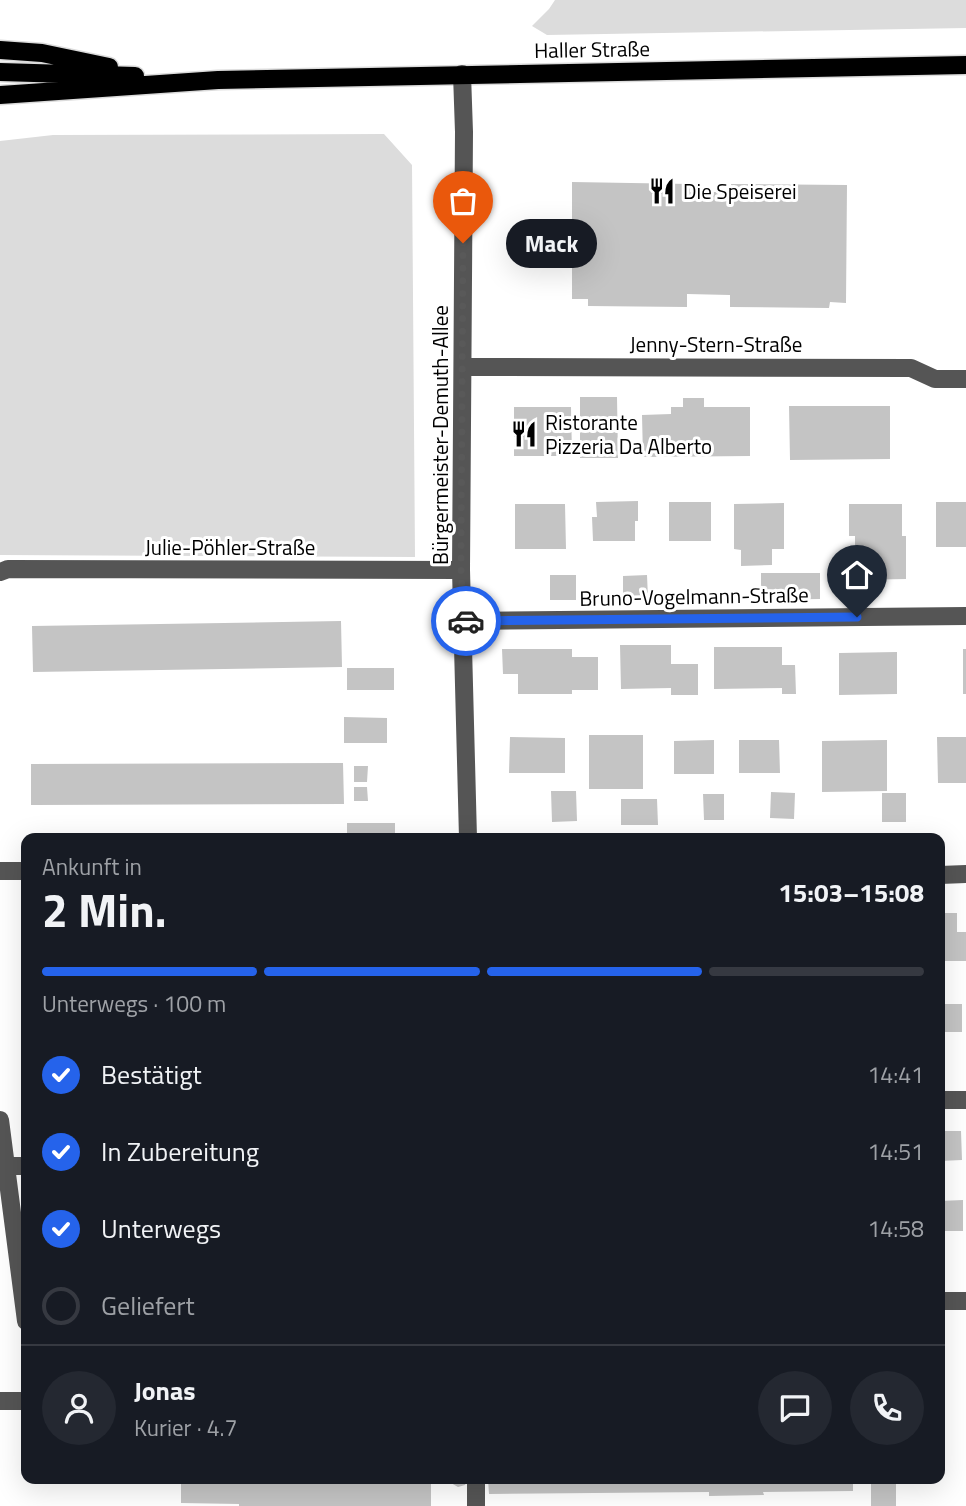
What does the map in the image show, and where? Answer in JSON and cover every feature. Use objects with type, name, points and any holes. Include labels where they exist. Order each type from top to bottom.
[{"type":"main road","points":[[0,50],[42,53],[146,76]]},
{"type":"main road","name":"Haller Straße","points":[[0,95],[218,80],[966,65]]},
{"type":"main road","name":"Haller Straße","points":[[0,72],[218,80]]},
{"type":"street","name":"Bürgermeister-Demuth-Allee","points":[[462,74],[464,132],[461,570],[468,833]]},
{"type":"street","name":"Jenny-Stern-Straße","points":[[463,367],[911,368],[934,379],[966,379]]},
{"type":"street","name":"Julie-Pöhler-Straße","points":[[0,572],[8,569],[461,570]]},
{"type":"street","name":"Bruno-Vogelmann-Straße","points":[[464,621],[966,616]]},
{"type":"street","points":[[0,871],[21,871]]},
{"type":"street","points":[[945,875],[966,874]]},
{"type":"street","points":[[945,1100],[966,1100]]},
{"type":"street","points":[[0,1120],[21,1280]]},
{"type":"street","points":[[7,1166],[21,1166]]},
{"type":"street","points":[[945,1301],[966,1301]]},
{"type":"street","points":[[0,1401],[21,1401]]},
{"type":"street","points":[[475,1506],[476,1484]]},
{"type":"shaded area","points":[[555,0],[966,0],[966,28],[547,35],[532,26]]},
{"type":"shaded area","points":[[384,134],[412,165],[415,557],[0,555],[0,141],[53,135]]},
{"type":"building","points":[[572,182],[690,184],[690,192],[732,192],[731,184],[847,185],[846,303],[830,302],[829,308],[730,307],[730,295],[687,294],[687,307],[588,306],[588,299],[572,299]]},
{"type":"building","points":[[580,397],[617,397],[618,458],[580,458]]},
{"type":"building","points":[[683,398],[704,398],[704,407],[750,407],[750,456],[643,457],[642,415],[671,414],[671,407],[683,407]]},
{"type":"building","points":[[789,406],[890,406],[890,459],[790,460]]},
{"type":"building","points":[[514,407],[571,407],[572,456],[514,456]]},
{"type":"building","points":[[638,501],[635,541],[593,541],[592,517],[597,517],[596,502]]},
{"type":"building","points":[[669,502],[711,502],[711,541],[669,541]]},
{"type":"building","points":[[936,502],[966,502],[966,547],[936,547]]},
{"type":"building","points":[[784,503],[784,549],[772,549],[772,565],[741,566],[741,550],[734,549],[734,504]]},
{"type":"building","points":[[515,504],[565,504],[566,549],[515,549]]},
{"type":"building","points":[[849,504],[902,504],[902,536],[906,536],[906,579],[855,580],[855,536],[849,536]]},
{"type":"building","points":[[761,573],[820,573],[820,599],[761,600]]},
{"type":"building","points":[[550,575],[576,575],[576,600],[550,600]]},
{"type":"building","points":[[647,575],[648,598],[623,599],[623,576]]},
{"type":"building","points":[[341,621],[342,667],[33,672],[32,626]]},
{"type":"building","points":[[620,645],[671,645],[671,664],[698,664],[698,695],[671,695],[671,688],[621,689]]},
{"type":"building","points":[[714,647],[782,647],[782,665],[795,665],[796,694],[782,694],[782,688],[714,689]]},
{"type":"building","points":[[502,649],[572,649],[572,657],[598,657],[598,690],[572,690],[572,694],[518,694],[518,674],[503,674]]},
{"type":"building","points":[[963,649],[966,649],[966,694],[963,694]]},
{"type":"building","points":[[897,652],[897,694],[839,695],[839,653]]},
{"type":"building","points":[[347,668],[394,668],[394,690],[347,690]]},
{"type":"building","points":[[344,717],[387,718],[387,743],[344,743]]},
{"type":"building","points":[[589,735],[643,735],[643,789],[589,789]]},
{"type":"building","points":[[510,737],[565,738],[565,773],[509,773]]},
{"type":"building","points":[[937,737],[966,737],[966,783],[938,783]]},
{"type":"building","points":[[714,740],[714,774],[674,774],[674,741]]},
{"type":"building","points":[[739,740],[779,740],[780,773],[739,773]]},
{"type":"building","points":[[887,740],[887,791],[822,792],[822,741]]},
{"type":"building","points":[[343,763],[344,804],[31,805],[31,764]]},
{"type":"building","points":[[354,766],[368,766],[367,782],[354,782]]},
{"type":"building","points":[[354,787],[367,787],[368,801],[354,801]]},
{"type":"building","points":[[551,791],[576,791],[577,821],[552,822]]},
{"type":"building","points":[[771,792],[795,793],[794,819],[770,818]]},
{"type":"building","points":[[882,793],[906,793],[906,822],[882,822]]},
{"type":"building","points":[[703,794],[724,794],[724,820],[704,820]]},
{"type":"building","points":[[621,799],[657,799],[658,825],[621,825]]},
{"type":"building","points":[[347,823],[395,823],[395,833],[347,833]]},
{"type":"building","points":[[945,913],[957,913],[957,932],[966,932],[966,961],[945,961]]},
{"type":"building","points":[[945,1004],[962,1004],[962,1032],[945,1032]]},
{"type":"building","points":[[945,1131],[961,1131],[962,1160],[945,1161]]},
{"type":"building","points":[[963,1200],[963,1231],[945,1231],[945,1201]]},
{"type":"building","points":[[181,1484],[431,1484],[431,1506],[239,1506],[181,1503]]},
{"type":"building","points":[[488,1484],[853,1484],[853,1491],[763,1492],[764,1495],[709,1496],[709,1492],[489,1494]]},
{"type":"building","points":[[871,1484],[896,1484],[896,1506],[871,1506]]},
{"type":"way so far","points":[[463,243],[461,570],[466,621]]},
{"type":"place","name":"Die Speiserei","points":[[662,191]]},
{"type":"place","name":"Mack","points":[[463,243]]},
{"type":"place","name":"Ristorante Pizzeria Da Alberto","points":[[524,434]]},
{"type":"route","points":[[466,621],[857,617]]}]
